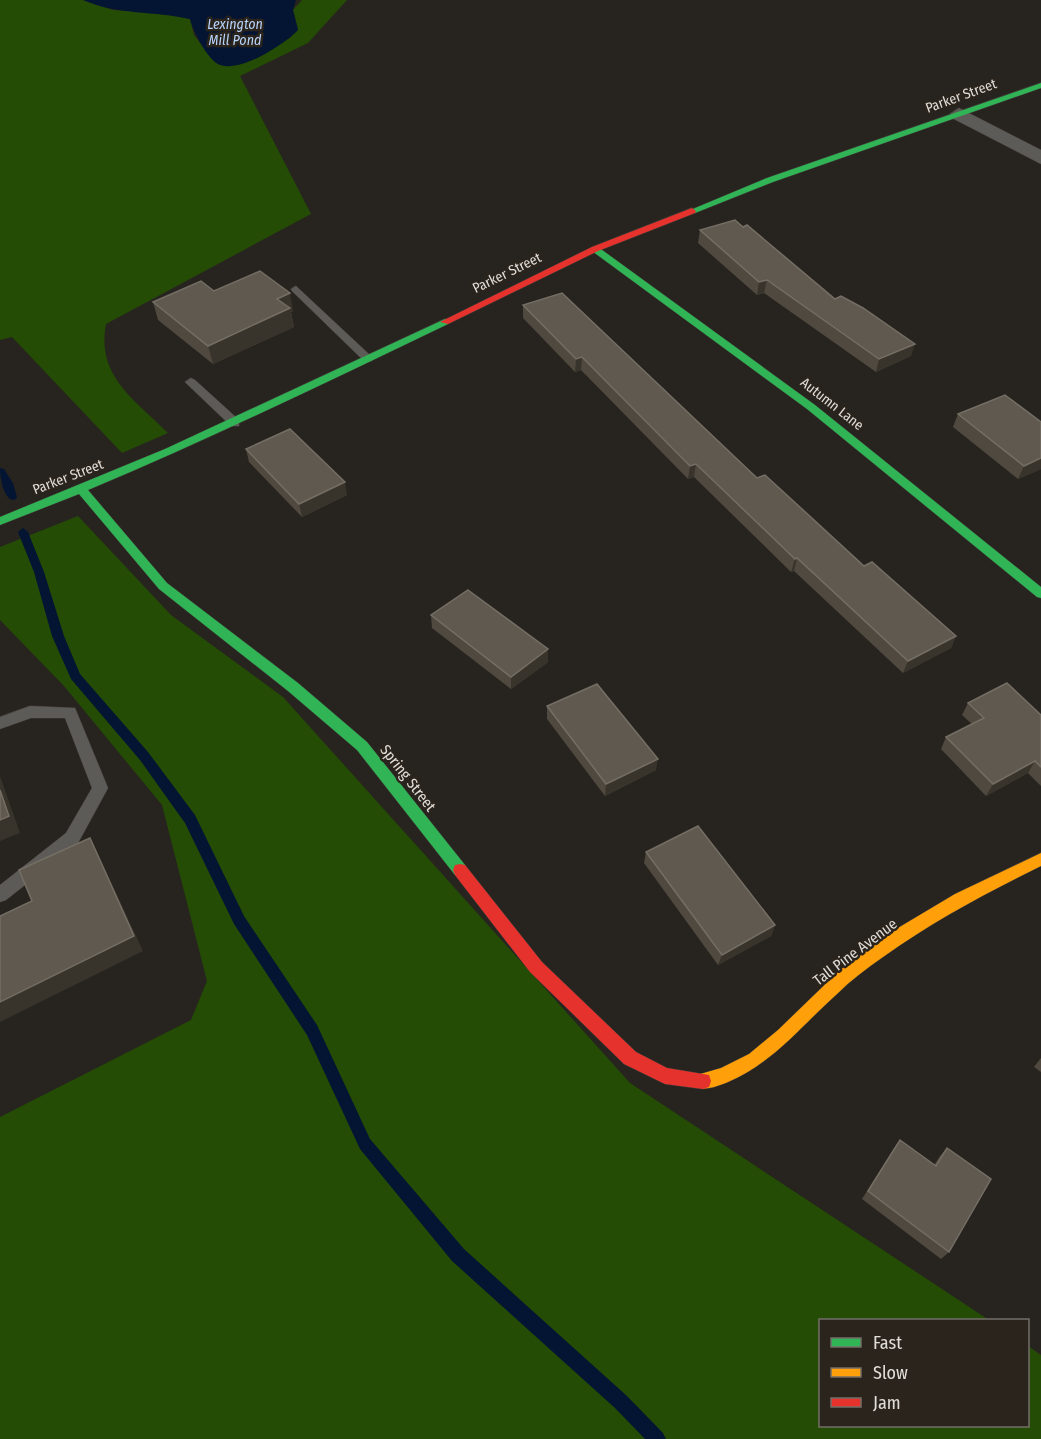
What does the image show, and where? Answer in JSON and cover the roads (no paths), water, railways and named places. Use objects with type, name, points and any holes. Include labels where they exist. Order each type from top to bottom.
[{"type":"street","name":"Parker Street","points":[[0,521],[82,490],[235,423],[595,249],[685,211],[1041,85]]},
{"type":"street","points":[[959,114],[1041,158]]},
{"type":"street","name":"Autumn Lane","points":[[595,249],[811,407],[1041,594]]},
{"type":"street","name":"Spring Street","points":[[82,490],[163,586],[293,687],[362,746],[529,957],[575,1007],[644,1069],[679,1081],[700,1082]]},
{"type":"street","name":"Tall Pine Avenue","points":[[700,1082],[727,1076],[752,1063],[839,981],[869,958],[960,897],[1041,859]]},
{"type":"lane","points":[[296,290],[368,359]]},
{"type":"lane","points":[[191,382],[235,423]]},
{"type":"lane","points":[[0,723],[30,712],[70,712],[100,788],[72,838],[0,895]]},
{"type":"water","name":"Lexington Mill Pond","points":[[83,0],[296,0],[293,10],[298,30],[259,57],[234,66],[223,66],[207,54],[190,19],[109,8]]},
{"type":"waterway","points":[[0,471],[8,483],[12,497]]},
{"type":"waterway","points":[[23,532],[39,572],[58,636],[75,676],[144,756],[190,819],[239,920],[312,1030],[365,1144],[458,1255],[621,1402],[657,1439]]}]
